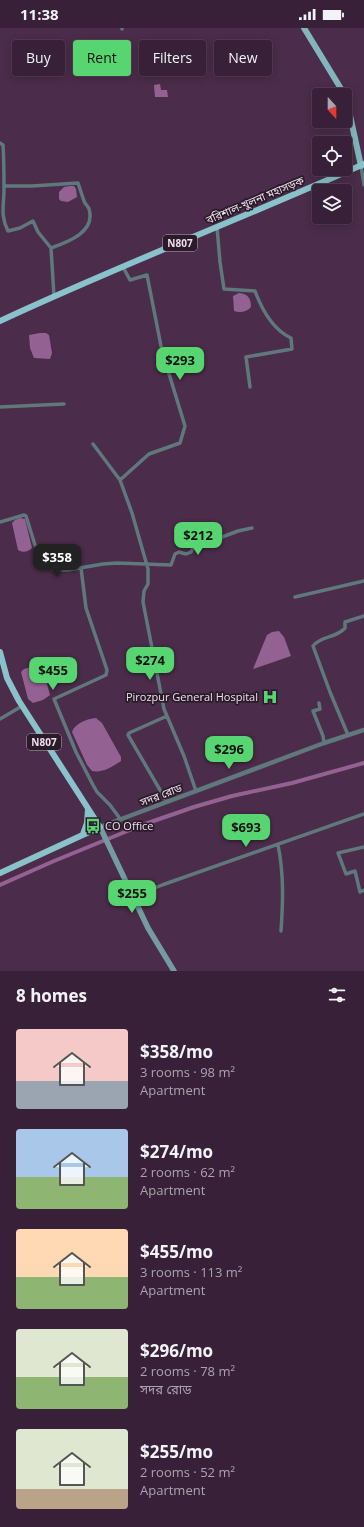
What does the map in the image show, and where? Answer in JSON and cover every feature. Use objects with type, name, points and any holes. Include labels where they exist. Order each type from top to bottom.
[{"type":"highway","name":"বরিশাল-খুলনা মহাসড়ক","points":[[0,321],[54,296],[363,165]]},
{"type":"highway","name":"N807","points":[[0,652],[7,678],[22,706],[100,827]]},
{"type":"highway","points":[[83,834],[87,823],[88,809]]},
{"type":"highway","points":[[0,873],[100,827]]},
{"type":"main road","points":[[304,28],[346,97],[363,165]]},
{"type":"main road","points":[[100,827],[148,928],[174,971]]},
{"type":"street","points":[[0,143],[3,145],[4,186],[1,209],[5,227],[8,231],[20,228],[33,221],[38,232],[51,248],[54,296]]},
{"type":"street","points":[[363,165],[364,185]]},
{"type":"street","points":[[4,186],[78,183],[84,201],[89,210],[89,223],[80,234],[65,243],[51,248]]},
{"type":"street","points":[[217,227],[224,289],[255,291],[262,310],[284,335],[291,338],[292,349],[246,357],[250,387]]},
{"type":"street","points":[[120,480],[149,454],[180,443],[185,426],[162,351],[147,276],[130,280],[123,267]]},
{"type":"street","points":[[0,407],[64,404]]},
{"type":"street","points":[[93,444],[120,480],[132,513],[147,563],[148,584],[144,591],[143,602],[161,698],[196,791]]},
{"type":"street","points":[[0,522],[24,514],[27,518],[35,545],[45,567],[57,570],[103,564],[147,563],[171,565],[175,554],[179,552],[186,554],[191,552],[193,548],[238,531],[252,528]]},
{"type":"street","points":[[80,568],[86,608],[107,670],[106,675],[54,699],[76,752],[93,785],[97,792],[110,805],[120,820]]},
{"type":"street","points":[[295,597],[364,582]]},
{"type":"street","points":[[348,735],[330,692],[314,646],[316,642],[338,635],[345,628],[344,622],[364,616]]},
{"type":"street","points":[[320,703],[320,709],[313,711],[323,736],[324,743]]},
{"type":"street","points":[[0,719],[22,706]]},
{"type":"street","points":[[167,716],[129,733],[128,735],[167,802]]},
{"type":"street","name":"সদর রোড","points":[[100,827],[324,743],[364,730]]},
{"type":"street","points":[[133,896],[364,814]]},
{"type":"street","points":[[278,845],[283,887],[281,931]]},
{"type":"street","points":[[364,848],[338,852],[346,874],[355,871],[360,892],[364,890]]},
{"type":"shaded area","points":[[160,84],[161,90],[167,90],[168,97],[155,97],[154,85]]},
{"type":"shaded area","points":[[74,186],[76,189],[77,197],[68,202],[61,201],[59,199],[59,192],[64,187]]},
{"type":"shaded area","points":[[239,293],[247,295],[250,299],[251,307],[241,312],[234,311],[233,296]]},
{"type":"shaded area","points":[[46,333],[49,335],[52,353],[50,359],[34,358],[30,348],[29,335]]},
{"type":"shaded area","points":[[20,518],[25,519],[32,548],[25,552],[18,550],[12,523]]},
{"type":"shaded area","points":[[279,631],[284,637],[291,656],[253,669],[267,635],[272,632]]},
{"type":"shaded area","points":[[41,666],[43,669],[50,695],[43,700],[33,703],[28,699],[21,672],[24,669]]},
{"type":"shaded area","points":[[96,718],[102,723],[121,757],[121,761],[107,769],[92,771],[87,765],[72,732],[76,726],[82,722]]},
{"type":"waterway","points":[[0,885],[142,825],[194,807],[232,796],[292,783],[364,763]]},
{"type":"place","name":"Pirozpur General Hospital","points":[[270,697]]},
{"type":"place","name":"CO Office","points":[[93,826]]}]
